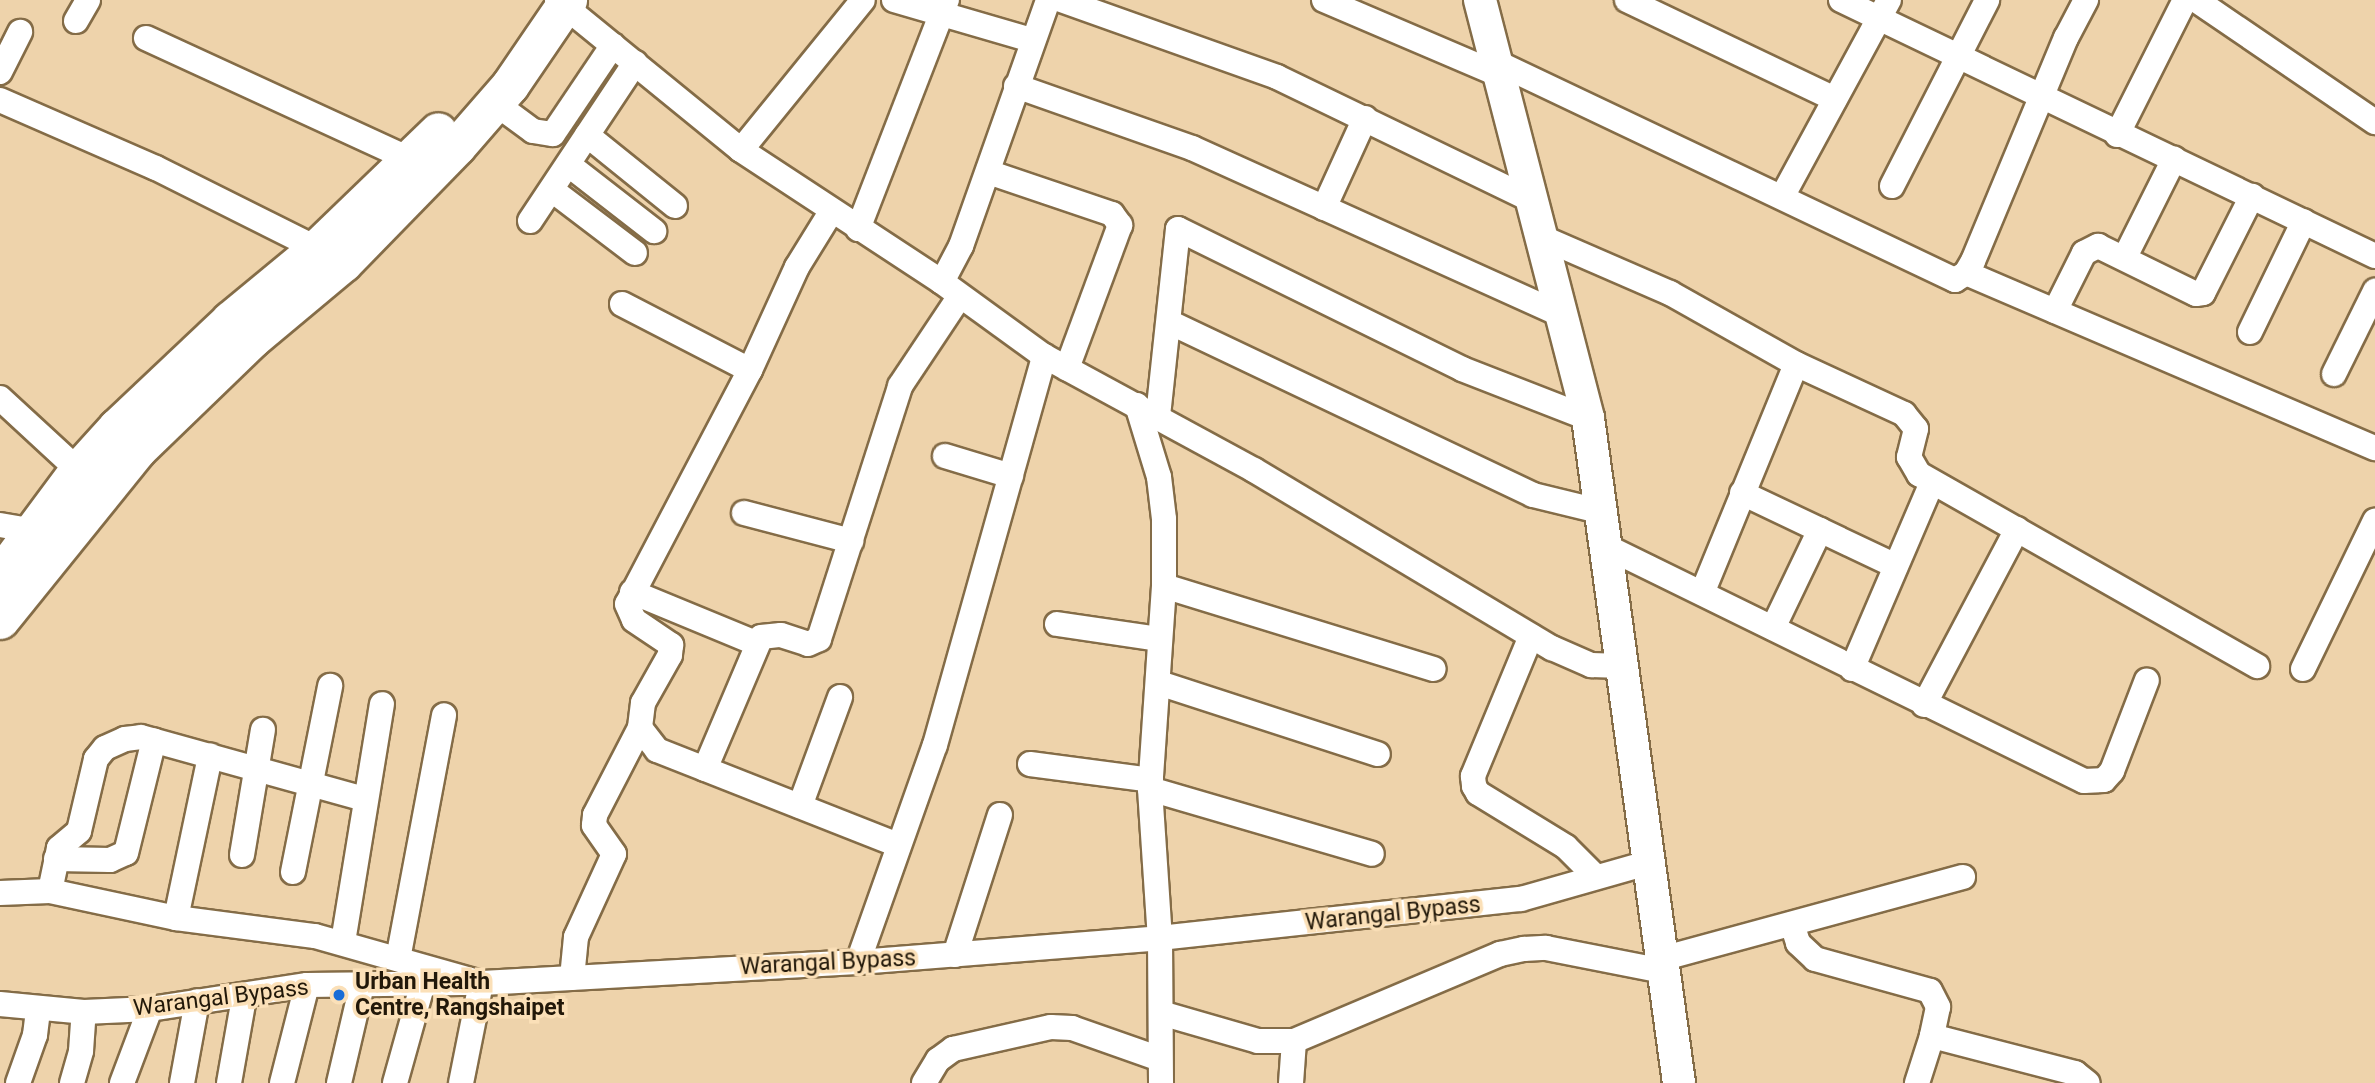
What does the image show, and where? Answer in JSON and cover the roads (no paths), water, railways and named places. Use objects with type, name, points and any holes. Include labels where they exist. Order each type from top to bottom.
[{"type":"highway","points":[[0,620],[138,449],[252,339],[330,256],[495,103],[557,1]]},
{"type":"highway","points":[[0,575],[16,528],[230,320],[330,256],[409,159],[466,103],[557,1]]},
{"type":"main road","points":[[1480,0],[1588,418],[1651,862],[1679,1083]]},
{"type":"street","points":[[741,150],[863,0]]},
{"type":"street","points":[[894,0],[944,8],[1032,40]]},
{"type":"street","points":[[705,769],[756,643],[768,634],[808,644],[819,639],[900,386],[951,289],[961,246],[1048,0]]},
{"type":"street","points":[[1061,0],[1277,77],[1532,200]]},
{"type":"street","points":[[1627,0],[1835,99]]},
{"type":"street","points":[[1841,0],[1884,10],[1955,56],[2042,94],[2117,135],[2174,159],[2375,256]]},
{"type":"street","points":[[1892,186],[1955,56],[1987,0]]},
{"type":"street","points":[[1337,3],[1498,69],[1577,96],[1944,278],[1955,280],[1966,273],[2042,94],[2086,0]]},
{"type":"street","points":[[2117,135],[2185,0]]},
{"type":"street","points":[[2196,0],[2375,122]]},
{"type":"street","points":[[557,1],[741,150],[951,289],[1044,356],[1148,411],[1383,544],[1531,636],[1591,665],[1623,666]]},
{"type":"street","points":[[858,229],[944,8]]},
{"type":"street","points":[[1782,197],[1884,10]]},
{"type":"street","points":[[0,72],[20,33]]},
{"type":"street","points":[[146,38],[409,159]]},
{"type":"street","points":[[495,103],[534,131],[553,134],[613,46]]},
{"type":"street","points":[[530,221],[635,63]]},
{"type":"street","points":[[1016,86],[1192,148],[1560,314]]},
{"type":"street","points":[[0,100],[156,168],[330,256]]},
{"type":"street","points":[[1324,208],[1365,118]]},
{"type":"street","points":[[587,135],[675,206]]},
{"type":"street","points":[[2125,257],[2174,159]]},
{"type":"street","points":[[569,165],[654,231]]},
{"type":"street","points":[[988,172],[1112,214],[1120,225],[1066,368]]},
{"type":"street","points":[[552,190],[635,253]]},
{"type":"street","points":[[2055,311],[2089,247],[2106,247],[2196,294],[2203,293],[2252,196]]},
{"type":"street","points":[[572,978],[576,937],[614,854],[594,825],[595,816],[640,728],[643,703],[670,655],[671,645],[629,613],[632,592],[750,370],[797,267],[831,212]]},
{"type":"street","points":[[2250,331],[2304,221]]},
{"type":"street","points":[[924,1083],[938,1060],[953,1049],[1051,1027],[1072,1028],[1161,1071],[1160,938],[1151,784],[1164,586],[1159,477],[1148,411],[1169,323],[1178,229],[1462,369],[1588,418]]},
{"type":"street","points":[[1541,237],[1670,293],[1796,364],[1913,421],[1911,466],[1932,482],[2257,666]]},
{"type":"street","points":[[1966,273],[2375,448]]},
{"type":"street","points":[[2334,374],[2375,291]]},
{"type":"street","points":[[622,304],[750,370]]},
{"type":"street","points":[[1169,323],[1533,495],[1603,512]]},
{"type":"street","points":[[858,962],[935,745],[1044,356]]},
{"type":"street","points":[[1703,591],[1796,364]]},
{"type":"street","points":[[0,398],[78,470]]},
{"type":"street","points":[[944,456],[1010,476]]},
{"type":"street","points":[[1852,669],[1932,482]]},
{"type":"street","points":[[1742,493],[1896,566]]},
{"type":"street","points":[[744,513],[851,541]]},
{"type":"street","points":[[2304,669],[2375,521]]},
{"type":"street","points":[[1924,705],[2017,529]]},
{"type":"street","points":[[1773,628],[1820,530]]},
{"type":"street","points":[[1607,547],[1703,591],[1924,705],[2093,783],[2112,771],[2147,680]]},
{"type":"street","points":[[1164,586],[1433,669]]},
{"type":"street","points":[[632,592],[756,643]]},
{"type":"street","points":[[1057,624],[1160,639]]},
{"type":"street","points":[[1531,636],[1473,776],[1474,786],[1566,847],[1595,876]]},
{"type":"street","points":[[1159,683],[1378,754]]},
{"type":"street","points":[[293,872],[330,686]]},
{"type":"street","points":[[800,806],[840,696]]},
{"type":"street","points":[[343,942],[363,799],[382,704]]},
{"type":"street","points":[[398,959],[444,715]]},
{"type":"street","points":[[640,728],[657,750],[898,845]]},
{"type":"street","points":[[242,855],[263,730]]},
{"type":"street","points":[[50,891],[62,843],[79,831],[100,753],[132,737],[154,740],[363,799]]},
{"type":"street","points":[[56,859],[110,860],[126,853],[154,740]]},
{"type":"street","points":[[176,918],[210,756]]},
{"type":"street","points":[[1030,764],[1151,784],[1372,854]]},
{"type":"street","points":[[955,955],[1000,815]]},
{"type":"street","name":"Warangal Bypass","points":[[0,1004],[38,1010],[84,1012],[150,1009],[244,998],[307,985],[481,984],[858,962],[1160,938],[1521,899],[1651,862]]},
{"type":"street","points":[[1161,1013],[1258,1041],[1294,1041],[1500,954],[1546,948],[1662,965],[1792,923],[1963,877]]},
{"type":"street","points":[[0,893],[50,891],[176,918],[343,942],[481,984],[461,1083]]},
{"type":"street","points":[[1792,923],[1798,943],[1815,959],[1930,991],[1938,1007],[1917,1083]]},
{"type":"street","points":[[282,1083],[307,985]]},
{"type":"street","points":[[339,1083],[362,985]]},
{"type":"street","points":[[395,1083],[422,986]]},
{"type":"street","points":[[229,1083],[244,998]]},
{"type":"street","points":[[182,1083],[197,1002]]},
{"type":"street","points":[[122,1083],[150,1009]]},
{"type":"street","points":[[18,1083],[35,1035],[38,1010]]},
{"type":"street","points":[[72,1083],[81,1051],[84,1012]]},
{"type":"street","points":[[1932,1036],[2075,1073],[2088,1083]]},
{"type":"street","points":[[1291,1083],[1294,1041]]},
{"type":"place","name":"Urban Health Centre, Rangshaipet","points":[[339,995]]}]
